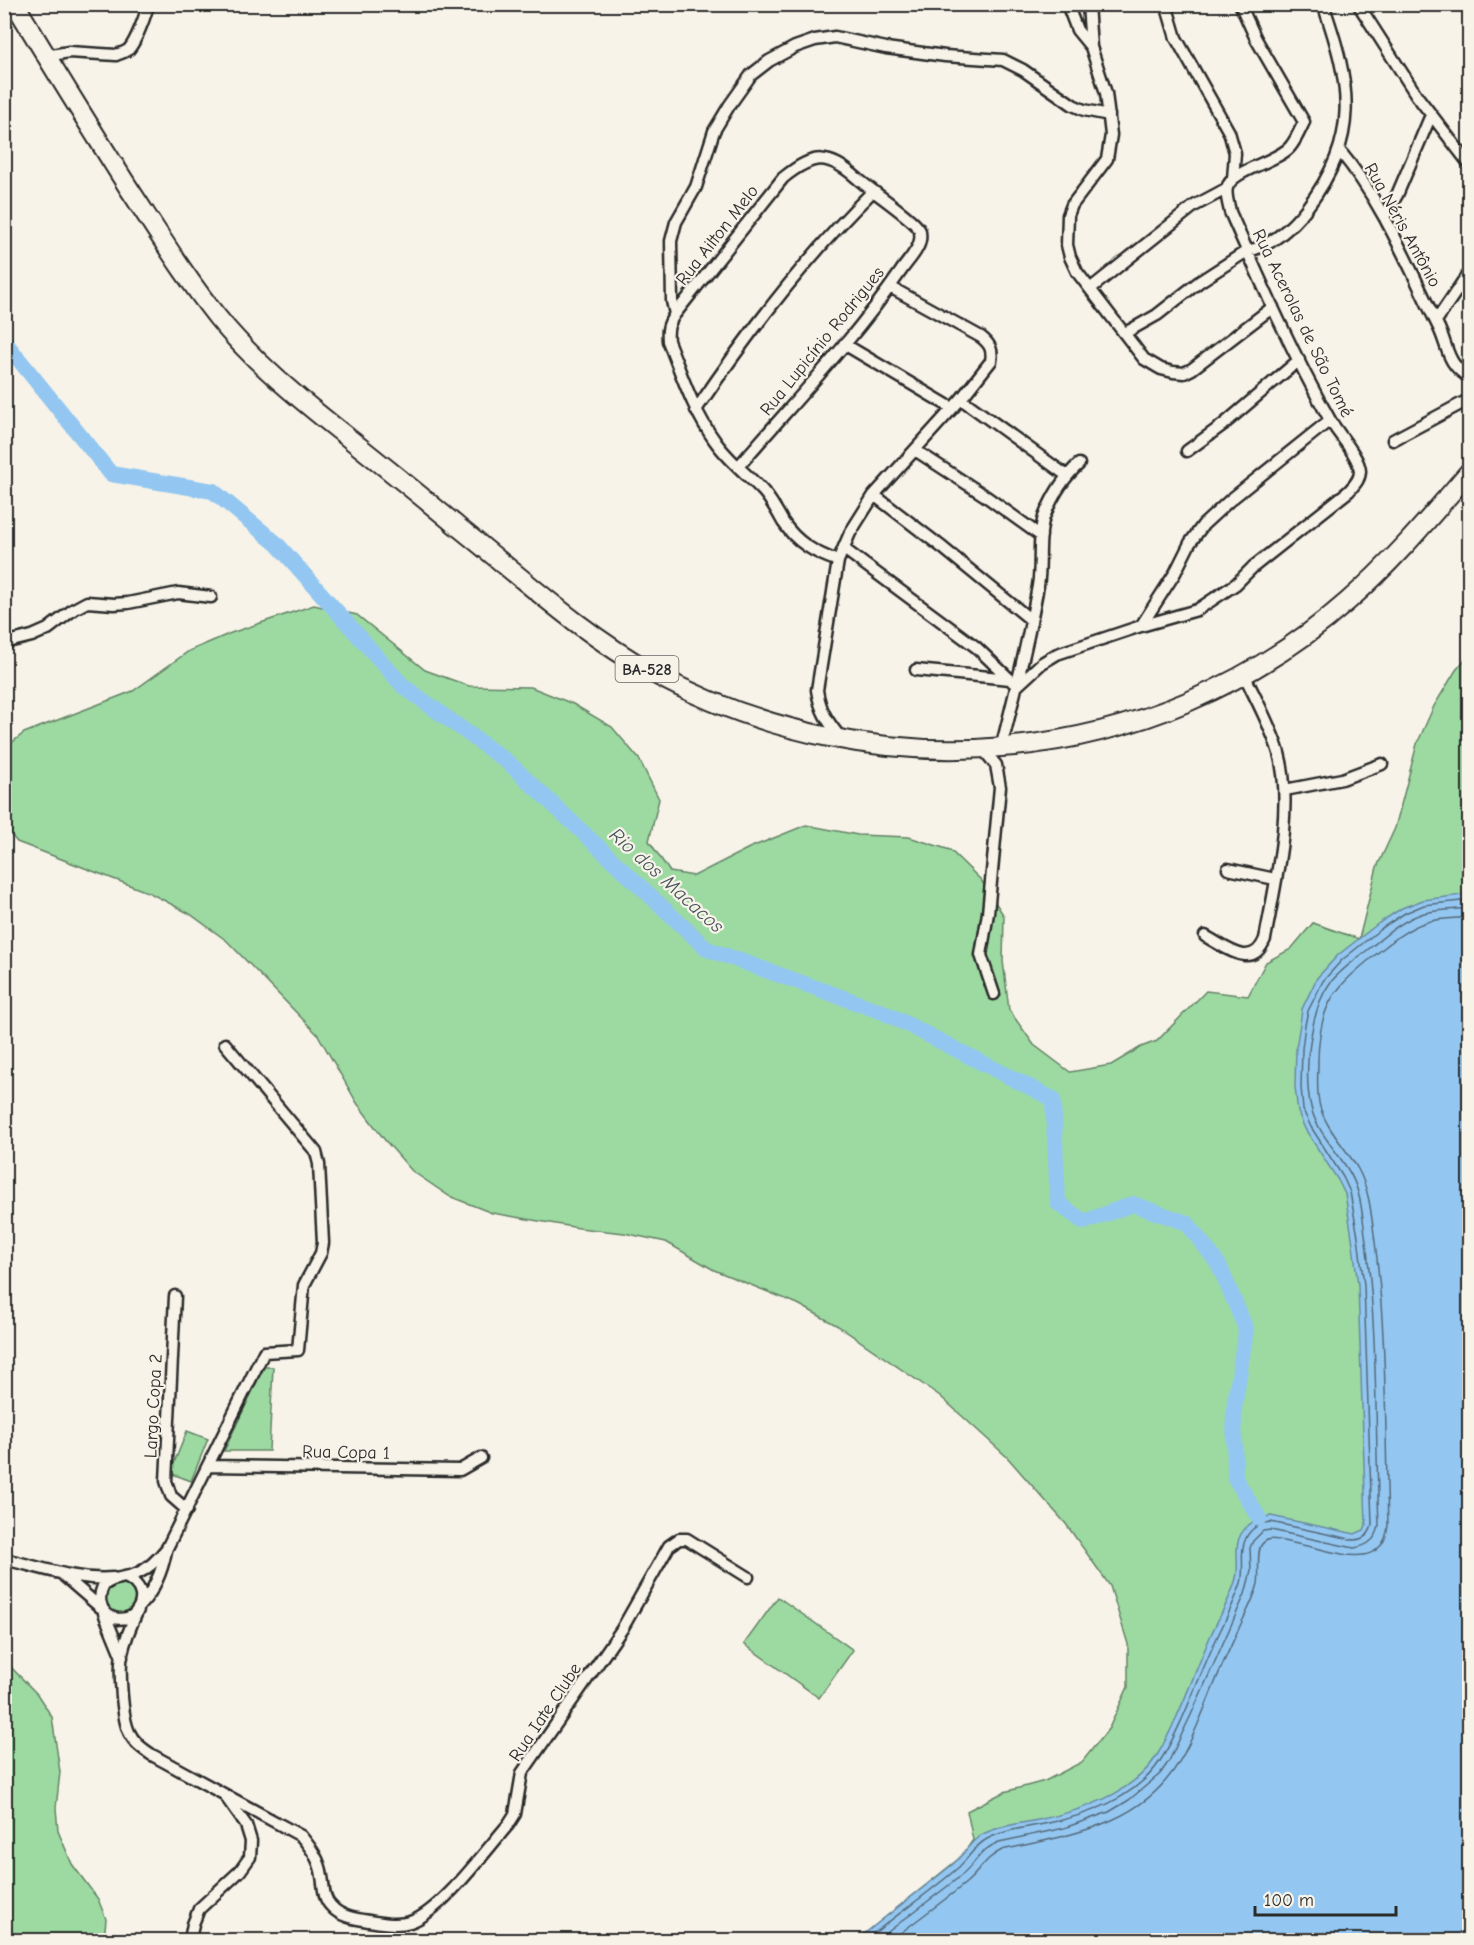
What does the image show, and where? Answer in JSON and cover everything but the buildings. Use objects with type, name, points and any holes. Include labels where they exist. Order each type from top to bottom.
[{"type":"main road","name":"BA-528","points":[[15,4],[147,217],[202,297],[240,343],[285,386],[569,615],[634,662],[684,689],[744,714],[789,728],[887,747],[935,750],[1001,748],[1088,734],[1169,711],[1244,674],[1284,650],[1346,603],[1386,565],[1470,471]]},
{"type":"street","points":[[46,56],[59,52],[110,55],[123,53],[132,45],[148,4]]},
{"type":"street","points":[[1067,4],[1077,30],[1091,47]]},
{"type":"street","points":[[1088,4],[1091,47],[1106,93],[1110,115],[1110,148],[1107,159],[1072,205],[1068,215],[1066,232],[1070,257],[1090,289],[1144,358],[1161,369],[1184,373],[1192,369],[1273,307]]},
{"type":"street","points":[[1166,4],[1176,38],[1229,132],[1235,153],[1233,179]]},
{"type":"street","points":[[1090,289],[1194,206],[1226,189],[1233,179],[1282,154],[1290,147],[1304,122],[1256,39],[1240,4]]},
{"type":"street","points":[[1125,333],[1157,315],[1199,282],[1247,251],[1263,246],[1299,219],[1330,174],[1339,150],[1347,98],[1345,79],[1323,4]]},
{"type":"street","points":[[1358,4],[1431,115],[1470,165]]},
{"type":"street","points":[[675,314],[672,301],[671,242],[676,222],[696,187],[714,131],[751,75],[769,61],[795,47],[815,40],[835,37],[886,48],[945,56],[1003,60],[1023,70],[1073,105],[1084,110],[1110,115]]},
{"type":"street","points":[[1384,217],[1398,195],[1431,115]]},
{"type":"street","name":"Rua Néris Antônio","points":[[1339,150],[1359,174],[1384,217],[1436,321],[1451,361],[1470,378]]},
{"type":"street","name":"Rua Ailton Melo","points":[[838,561],[816,553],[801,543],[791,533],[764,491],[716,442],[696,410],[668,341],[669,323],[783,178],[796,168],[811,161],[831,160],[843,166],[872,192],[914,222],[919,229]]},
{"type":"street","name":"Rua Acerolas de São Tomé","points":[[1141,626],[1197,610],[1216,598],[1311,519],[1349,491],[1358,480],[1360,471],[1356,459],[1330,420],[1273,307],[1230,212],[1226,189]]},
{"type":"street","points":[[696,410],[796,276],[839,224],[872,192]]},
{"type":"street","name":"Rua Lupicínio Rodrigues","points":[[738,467],[890,287],[917,247],[920,240],[919,229]]},
{"type":"street","points":[[1436,321],[1470,271]]},
{"type":"street","points":[[840,738],[826,720],[819,706],[817,690],[838,561],[859,516],[874,495],[961,399],[991,361],[989,343],[981,337],[890,287]]},
{"type":"street","points":[[844,344],[952,408]]},
{"type":"street","points":[[1187,451],[1224,424],[1299,360]]},
{"type":"street","points":[[961,399],[1066,475]]},
{"type":"street","points":[[1393,440],[1470,399]]},
{"type":"street","points":[[915,670],[1014,682],[1057,654],[1141,626],[1203,525],[1229,501],[1330,420]]},
{"type":"street","points":[[915,450],[1041,536]]},
{"type":"street","points":[[1001,748],[1038,583],[1044,519],[1066,475],[1079,464]]},
{"type":"street","points":[[874,495],[1031,620]]},
{"type":"street","points":[[844,549],[976,647],[1014,682]]},
{"type":"street","points":[[4,643],[32,636],[48,629],[87,602],[128,603],[178,593],[211,597]]},
{"type":"street","points":[[1205,936],[1240,955],[1250,956],[1257,951],[1265,939],[1275,879],[1285,809],[1284,778],[1276,745],[1244,674]]},
{"type":"street","points":[[982,749],[996,765],[1000,787],[988,914],[981,956],[994,993]]},
{"type":"street","points":[[1284,790],[1342,779],[1382,764]]},
{"type":"street","points":[[1228,869],[1275,879]]},
{"type":"street","points":[[4,1559],[62,1574],[102,1579],[137,1574],[149,1567],[167,1548],[264,1352],[298,1350],[304,1285],[321,1253],[323,1243],[318,1158],[313,1147],[225,1044]]},
{"type":"street","name":"Largo Copa 2","points":[[175,1296],[166,1480],[171,1496],[187,1510]]},
{"type":"street","name":"Rua Copa 1","points":[[208,1466],[460,1470],[481,1458]]},
{"type":"street","name":"Rua Iate Clube","points":[[122,1657],[123,1711],[133,1739],[140,1747],[301,1836],[314,1853],[322,1875],[327,1900],[338,1912],[346,1916],[394,1924],[413,1921],[434,1907],[508,1825],[515,1814],[522,1773],[622,1629],[669,1546],[679,1539],[687,1539],[748,1577]]},
{"type":"street","points":[[122,1657],[130,1627],[162,1572],[167,1548]]},
{"type":"street","points":[[62,1574],[80,1588],[103,1610],[110,1617],[125,1619],[140,1607],[142,1595],[139,1587],[133,1581],[120,1577],[103,1586],[99,1601],[103,1610],[122,1657]]},
{"type":"street","points":[[190,1941],[199,1909],[240,1871],[250,1857],[251,1841],[246,1825],[224,1795]]},
{"type":"green space","points":[[314,605],[357,615],[425,670],[469,686],[531,687],[573,704],[612,727],[639,759],[659,799],[649,841],[670,872],[694,876],[749,848],[806,825],[858,835],[909,837],[950,850],[981,880],[1004,916],[1003,961],[1009,1010],[1034,1045],[1070,1072],[1111,1065],[1141,1047],[1157,1041],[1206,991],[1248,996],[1266,962],[1291,949],[1313,923],[1359,939],[1377,867],[1395,828],[1417,744],[1434,706],[1456,670],[1469,655],[1469,1139],[1443,1450],[1172,1765],[857,1940],[961,1857],[973,1840],[967,1811],[1004,1792],[1045,1781],[1082,1762],[1109,1728],[1128,1687],[1128,1644],[1110,1586],[1066,1524],[1007,1457],[940,1396],[838,1326],[798,1304],[714,1270],[666,1242],[624,1233],[492,1213],[449,1196],[412,1171],[384,1139],[357,1103],[318,1035],[227,941],[190,914],[150,893],[17,842],[5,828],[5,748],[24,733],[133,691],[189,651],[231,633]]},
{"type":"green space","points":[[264,1367],[273,1367],[269,1451],[224,1451]]},
{"type":"green space","points":[[187,1431],[208,1439],[191,1481],[170,1473]]},
{"type":"green space","points":[[120,1580],[136,1588],[138,1606],[124,1617],[108,1612],[104,1600],[106,1589]]},
{"type":"green space","points":[[778,1597],[853,1650],[819,1698],[744,1644]]},
{"type":"green space","points":[[4,1660],[37,1694],[52,1717],[60,1772],[56,1808],[58,1831],[72,1864],[98,1899],[106,1919],[104,1940],[5,1940]]},
{"type":"water","points":[[1469,894],[1469,1940],[857,1940],[953,1864],[981,1835],[1001,1827],[1071,1812],[1087,1806],[1119,1791],[1145,1770],[1156,1757],[1171,1729],[1234,1586],[1239,1539],[1250,1524],[1258,1519],[1271,1516],[1355,1534],[1364,1530],[1366,1525],[1358,1285],[1345,1194],[1305,1129],[1298,1112],[1295,1087],[1296,1048],[1302,1009],[1317,978],[1338,955],[1379,923],[1402,908],[1423,900]]},
{"type":"waterway","name":"Rio dos Macacos","points":[[4,341],[111,474],[213,491],[277,544],[403,686],[510,764],[707,949],[883,1012],[1053,1099],[1058,1203],[1084,1222],[1133,1204],[1187,1223],[1219,1265],[1246,1329],[1234,1409],[1235,1478],[1259,1518]]}]
